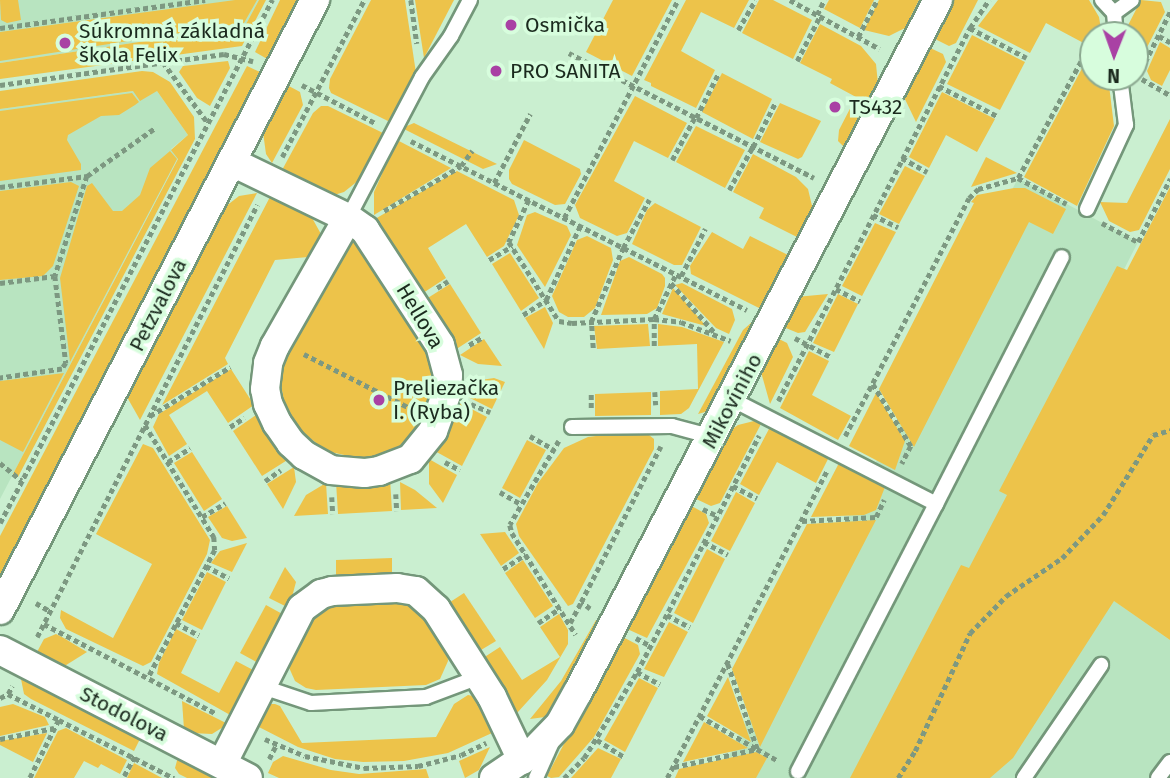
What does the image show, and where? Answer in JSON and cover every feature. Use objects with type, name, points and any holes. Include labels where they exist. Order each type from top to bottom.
[{"type":"street","name":"Petzvalova","points":[[0,610],[316,0]]},
{"type":"street","name":"Mikovíniho","points":[[494,778],[529,769],[559,724],[733,400],[938,0]]},
{"type":"street","name":"Hellova","points":[[232,162],[354,222],[372,239],[440,345],[448,375],[446,401],[438,422],[410,459],[379,471],[349,472],[317,465],[291,443],[268,404],[265,389],[268,363],[279,340],[354,222]]},
{"type":"street","points":[[236,773],[240,725],[296,617],[313,598],[332,591],[397,588],[416,591],[427,599],[479,677],[529,769]]},
{"type":"street","name":"Stodolova","points":[[0,650],[236,773]]},
{"type":"lane","points":[[354,222],[422,77],[451,36],[470,0]]},
{"type":"lane","points":[[1102,0],[1114,13],[1115,21]]},
{"type":"lane","points":[[1114,13],[1132,0]]},
{"type":"lane","points":[[1086,211],[1126,125],[1122,91]]},
{"type":"lane","points":[[798,771],[1062,257]]},
{"type":"lane","points":[[733,400],[936,504]]},
{"type":"lane","points":[[572,427],[672,426],[713,437]]},
{"type":"lane","points":[[1024,778],[1101,666]]},
{"type":"lane","points":[[260,686],[311,703],[426,697],[479,677]]},
{"type":"lane","points":[[1158,778],[1170,762]]},
{"type":"path","points":[[0,29],[166,3],[205,0]]},
{"type":"path","points":[[0,523],[272,0]]},
{"type":"path","points":[[50,611],[364,0]]},
{"type":"path","points":[[411,0],[422,77]]},
{"type":"path","points":[[564,218],[678,0]]},
{"type":"path","points":[[738,30],[755,0]]},
{"type":"path","points":[[790,0],[906,63]]},
{"type":"path","points":[[797,61],[824,0]]},
{"type":"path","points":[[858,37],[877,0]]},
{"type":"path","points":[[564,778],[596,740],[637,672],[939,86],[970,28],[989,0]]},
{"type":"path","points":[[1149,52],[1170,12]]},
{"type":"path","points":[[970,28],[1027,58]]},
{"type":"path","points":[[1158,36],[1170,42]]},
{"type":"path","points":[[569,53],[839,191]]},
{"type":"path","points":[[163,62],[208,123]]},
{"type":"path","points":[[1018,178],[1079,65]]},
{"type":"path","points":[[672,160],[719,72]]},
{"type":"path","points":[[1149,83],[1170,95]]},
{"type":"path","points":[[939,86],[997,116]]},
{"type":"path","points":[[729,190],[776,101]]},
{"type":"path","points":[[494,183],[530,114]]},
{"type":"path","points":[[0,187],[86,176],[155,128]]},
{"type":"path","points":[[354,222],[461,166],[472,151]]},
{"type":"path","points":[[902,159],[927,172]]},
{"type":"path","points":[[0,377],[62,369],[66,363],[55,276],[86,176]]},
{"type":"path","points":[[667,778],[969,198],[978,189],[1018,178],[1086,211],[1138,242],[1170,179]]},
{"type":"path","points":[[529,200],[509,242],[559,321],[654,319],[681,322],[732,341]]},
{"type":"path","points":[[593,348],[592,322],[623,248],[649,200]]},
{"type":"path","points":[[873,215],[898,227]]},
{"type":"path","points":[[523,315],[546,300],[580,226]]},
{"type":"path","points":[[654,346],[654,319],[671,283],[705,229]]},
{"type":"path","points":[[489,260],[512,246]]},
{"type":"path","points":[[0,283],[55,276]]},
{"type":"path","points":[[671,283],[717,335]]},
{"type":"path","points":[[835,288],[860,301]]},
{"type":"path","points":[[279,340],[438,422]]},
{"type":"path","points":[[807,344],[831,357]]},
{"type":"path","points":[[150,416],[230,367]]},
{"type":"path","points":[[145,425],[214,537],[215,550],[148,678]]},
{"type":"path","points":[[572,427],[553,449],[510,525],[578,636],[573,645]]},
{"type":"path","points":[[898,778],[915,751],[970,633],[1006,596],[1062,558],[1103,515],[1153,435],[1170,430]]},
{"type":"path","points":[[530,436],[553,449]]},
{"type":"path","points":[[168,462],[190,448]]},
{"type":"path","points":[[0,464],[22,481]]},
{"type":"path","points":[[733,486],[757,498]]},
{"type":"path","points":[[500,492],[522,503]]},
{"type":"path","points":[[202,517],[225,503]]},
{"type":"path","points":[[705,542],[728,555]]},
{"type":"path","points":[[503,569],[526,554]]},
{"type":"path","points":[[206,566],[229,578]]},
{"type":"path","points":[[569,624],[581,603]]},
{"type":"path","points":[[538,622],[560,608]]},
{"type":"path","points":[[667,615],[690,627]]},
{"type":"path","points":[[176,623],[199,635]]},
{"type":"path","points":[[44,624],[305,756],[364,768],[418,766],[447,760],[474,750],[509,728]]},
{"type":"path","points":[[727,663],[757,748]]},
{"type":"path","points":[[637,672],[660,684]]},
{"type":"path","points":[[8,694],[174,778]]},
{"type":"path","points":[[700,716],[798,771]]},
{"type":"path","points":[[30,778],[59,720]]},
{"type":"path","points":[[0,739],[55,728]]},
{"type":"path","points":[[596,740],[623,756]]},
{"type":"path","points":[[673,767],[757,748]]},
{"type":"path","points":[[124,776],[133,757]]},
{"type":"shaded area","name":"Súkromná základná škola Felix","points":[[0,0],[259,0],[245,26],[0,63]]},
{"type":"shaded area","points":[[0,0],[18,0],[21,20],[7,23],[1,20]]},
{"type":"shaded area","points":[[235,0],[257,0],[244,23],[0,61],[0,32]]},
{"type":"shaded area","points":[[259,0],[266,0],[242,46],[0,79],[0,63],[245,26]]},
{"type":"shaded area","points":[[280,0],[300,0],[269,60],[255,52]]},
{"type":"shaded area","points":[[371,0],[405,0],[416,73],[390,122],[331,93],[329,88],[330,79]]},
{"type":"shaded area","points":[[415,0],[454,0],[424,58]]},
{"type":"shaded area","points":[[613,0],[672,0],[632,76],[586,52]]},
{"type":"shaded area","points":[[686,0],[749,0],[734,28],[701,12],[681,51],[715,70],[696,108],[644,80]]},
{"type":"shaded area","points":[[759,0],[773,0],[812,20],[793,59],[742,33]]},
{"type":"shaded area","points":[[829,0],[874,0],[860,28],[824,9]]},
{"type":"shaded area","points":[[879,0],[919,0],[905,28],[889,36],[864,30]]},
{"type":"shaded area","points":[[951,0],[978,0],[956,43],[949,46],[931,37]]},
{"type":"shaded area","points":[[998,0],[1089,0],[1100,21],[1079,21],[1079,41],[1046,23],[1030,53],[978,26]]},
{"type":"shaded area","points":[[1141,0],[1161,2],[1165,12],[1149,43],[1149,21],[1130,21]]},
{"type":"shaded area","points":[[820,24],[861,46],[876,64],[878,84],[846,149],[838,141],[839,130],[856,97],[830,83],[832,79],[800,63]]},
{"type":"shaded area","points":[[972,35],[1025,62],[1000,110],[947,84]]},
{"type":"shaded area","points":[[1160,42],[1170,48],[1170,70],[1162,86],[1151,80],[1149,67]]},
{"type":"shaded area","points":[[926,46],[943,54],[946,62],[916,122],[902,93]]},
{"type":"shaded area","points":[[228,61],[230,68],[210,106],[197,98],[179,72],[183,66]]},
{"type":"shaded area","points":[[247,66],[262,73],[0,577],[0,536]]},
{"type":"shaded area","points":[[142,71],[153,72],[170,82],[194,117],[195,139],[18,477],[13,474],[178,159],[171,150],[188,135],[157,91],[140,101],[133,91],[0,109],[0,91]]},
{"type":"shaded area","points":[[722,73],[772,99],[753,139],[702,112]]},
{"type":"shaded area","points":[[1079,74],[1079,91],[1110,91],[1114,126],[1077,206],[1024,177]]},
{"type":"shaded area","points":[[287,85],[300,92],[303,105],[272,163],[266,154],[263,132]]},
{"type":"shaded area","points":[[134,91],[157,91],[188,135],[171,149],[178,158],[0,499],[0,109]]},
{"type":"shaded area","points":[[942,92],[995,119],[977,152],[946,135],[929,168],[909,157]]},
{"type":"shaded area","points":[[132,93],[139,102],[135,105],[119,115],[101,116],[68,135],[67,140],[81,164],[81,170],[0,181],[0,111]]},
{"type":"shaded area","points":[[635,96],[687,123],[668,158],[634,141],[614,181],[645,198],[627,233],[617,236],[580,218],[575,205]]},
{"type":"shaded area","points":[[780,103],[821,121],[802,157],[798,159],[760,142]]},
{"type":"shaded area","points":[[321,106],[328,106],[383,133],[359,180],[344,192],[331,196],[281,172],[313,113]]},
{"type":"shaded area","points":[[1170,119],[1170,169],[1139,230],[1130,232],[1109,221],[1100,202],[1127,203]]},
{"type":"shaded area","points":[[414,123],[497,164],[483,169],[402,128]]},
{"type":"shaded area","points":[[696,126],[745,150],[725,188],[676,162]]},
{"type":"shaded area","points":[[397,140],[451,168],[374,215],[374,192]]},
{"type":"shaded area","points":[[524,140],[580,169],[581,174],[565,204],[555,205],[512,184],[509,170]]},
{"type":"shaded area","points":[[170,151],[177,159],[70,362],[60,278],[87,186],[92,183],[113,211],[122,211],[140,195],[150,168]]},
{"type":"shaded area","points":[[753,154],[796,177],[808,189],[813,210],[801,239],[759,218],[764,208],[733,192]]},
{"type":"shaded area","points":[[986,157],[1017,173],[971,187]]},
{"type":"shaded area","points":[[905,166],[925,176],[899,224],[879,214]]},
{"type":"shaded area","points":[[457,171],[514,200],[519,215],[504,246],[487,257],[466,224],[428,248],[446,278],[420,295],[375,219]]},
{"type":"shaded area","points":[[1018,178],[1138,242],[864,778],[718,778]]},
{"type":"shaded area","points":[[71,182],[79,186],[53,266],[43,276],[0,280],[0,191]]},
{"type":"shaded area","points":[[1170,187],[1170,640],[1114,601],[1013,758],[990,778],[850,778],[961,565],[969,568],[1007,495],[999,491],[1117,266],[1127,270]]},
{"type":"shaded area","points":[[1025,188],[1066,209],[1053,234],[1029,222],[914,447],[879,389],[974,203],[971,202],[977,195]]},
{"type":"shaded area","points":[[257,193],[140,420],[127,397],[225,207],[239,196]]},
{"type":"shaded area","points":[[271,195],[311,216],[321,234],[319,256],[275,260],[225,358],[228,364],[162,405]]},
{"type":"shaded area","points":[[655,203],[701,227],[682,265],[674,265],[632,244],[647,210]]},
{"type":"shaded area","points":[[535,212],[567,226],[571,235],[545,287],[517,245],[527,215]]},
{"type":"shaded area","points":[[875,223],[896,232],[862,296],[842,286]]},
{"type":"shaded area","points":[[712,232],[743,249],[750,236],[792,257],[765,311],[691,274],[690,266]]},
{"type":"shaded area","points":[[587,236],[611,248],[613,260],[595,308],[584,317],[568,317],[559,312],[552,296],[577,240]]},
{"type":"shaded area","points":[[353,242],[362,244],[427,342],[437,380],[431,410],[407,444],[394,452],[367,460],[326,451],[299,429],[284,401],[279,374],[282,358],[345,246]]},
{"type":"shaded area","points":[[510,253],[539,298],[521,311],[492,264]]},
{"type":"shaded area","points":[[629,257],[665,278],[657,308],[647,314],[601,315],[620,261]]},
{"type":"shaded area","points":[[682,283],[732,309],[735,320],[729,334],[716,328],[675,285]]},
{"type":"shaded area","points":[[450,284],[481,333],[455,350],[423,301]]},
{"type":"shaded area","points":[[673,288],[706,326],[662,314]]},
{"type":"shaded area","points":[[828,294],[805,332],[798,333],[781,326],[796,297]]},
{"type":"shaded area","points":[[838,294],[858,304],[834,352],[813,343]]},
{"type":"shaded area","points":[[545,307],[553,323],[544,349],[525,318]]},
{"type":"shaded area","points":[[752,322],[760,323],[712,410],[698,414],[743,330]]},
{"type":"shaded area","points":[[648,324],[650,346],[597,349],[594,326]]},
{"type":"shaded area","points":[[658,324],[682,327],[724,342],[689,408],[681,414],[660,415],[660,391],[698,389],[697,344],[658,346]]},
{"type":"shaded area","points":[[775,337],[787,343],[793,357],[770,404],[761,372],[762,363]]},
{"type":"shaded area","points":[[484,339],[502,366],[478,364],[460,355]]},
{"type":"shaded area","points":[[809,351],[829,361],[812,395],[851,416],[838,440],[780,408]]},
{"type":"shaded area","points":[[231,369],[254,405],[228,423],[207,391],[169,415],[187,444],[169,456],[153,427],[159,414]]},
{"type":"shaded area","points":[[64,373],[23,452],[0,440],[0,381]]},
{"type":"shaded area","points":[[494,378],[505,382],[492,409],[462,394],[481,380]]},
{"type":"shaded area","points":[[651,392],[651,415],[595,416],[595,394]]},
{"type":"shaded area","points":[[876,393],[905,441],[895,470],[849,446]]},
{"type":"shaded area","points":[[458,402],[487,417],[462,466],[433,450]]},
{"type":"shaded area","points":[[259,413],[289,459],[262,476],[233,431]]},
{"type":"shaded area","points":[[762,422],[720,503],[711,506],[692,497],[723,436],[738,425]]},
{"type":"shaded area","points":[[770,427],[829,457],[816,483],[777,462],[759,495],[740,484]]},
{"type":"shaded area","points":[[620,433],[649,435],[654,439],[654,449],[573,604],[568,606],[519,536],[516,524],[538,483],[564,448],[588,437]]},
{"type":"shaded area","points":[[527,440],[546,450],[520,498],[502,488]]},
{"type":"shaded area","points":[[143,444],[153,448],[210,540],[207,554],[151,662],[143,666],[66,629],[60,618],[61,610],[113,638],[152,564],[96,534]]},
{"type":"shaded area","points":[[192,452],[222,499],[204,511],[174,463]]},
{"type":"shaded area","points":[[429,459],[457,475],[443,503],[429,484]]},
{"type":"shaded area","points":[[839,463],[885,487],[876,510],[864,515],[811,517]]},
{"type":"shaded area","points":[[294,467],[296,482],[283,509],[267,484]]},
{"type":"shaded area","points":[[390,479],[392,511],[338,514],[336,482]]},
{"type":"shaded area","points":[[400,482],[415,490],[437,508],[401,510]]},
{"type":"shaded area","points":[[326,483],[328,514],[294,516],[306,495]]},
{"type":"shaded area","points":[[736,492],[755,503],[730,551],[711,541]]},
{"type":"shaded area","points":[[688,504],[706,514],[709,523],[647,638],[625,628]]},
{"type":"shaded area","points":[[227,506],[247,538],[232,541],[222,538],[208,517]]},
{"type":"shaded area","points":[[876,520],[760,747],[732,669],[807,524]]},
{"type":"shaded area","points":[[505,532],[519,553],[501,566],[480,534]]},
{"type":"shaded area","points":[[247,543],[232,572],[211,563],[220,551]]},
{"type":"shaded area","points":[[707,549],[725,559],[693,623],[674,613]]},
{"type":"shaded area","points":[[392,558],[392,580],[336,582],[336,560]]},
{"type":"shaded area","points":[[523,560],[553,606],[535,618],[505,573]]},
{"type":"shaded area","points":[[285,567],[296,582],[289,608],[269,598]]},
{"type":"shaded area","points":[[207,572],[226,582],[202,630],[182,620]]},
{"type":"shaded area","points":[[464,593],[496,641],[476,653],[444,606]]},
{"type":"shaded area","points":[[1103,593],[1170,640],[1170,778],[983,778]]},
{"type":"shaded area","points":[[387,594],[424,611],[447,649],[448,661],[440,679],[426,685],[316,690],[306,688],[295,681],[287,663],[303,629],[316,614],[330,603]]},
{"type":"shaded area","points":[[266,605],[286,616],[260,664],[240,653]]},
{"type":"shaded area","points":[[559,614],[568,630],[568,644],[547,680],[517,713],[480,660],[500,647],[522,680],[560,657],[540,627]]},
{"type":"shaded area","points":[[596,620],[603,623],[556,710],[545,717],[530,719],[561,681]]},
{"type":"shaded area","points":[[669,622],[688,632],[664,677],[644,669]]},
{"type":"shaded area","points":[[176,629],[197,640],[181,673],[219,693],[236,661],[257,672],[232,716],[157,674],[159,663]]},
{"type":"shaded area","points":[[56,634],[87,652],[63,667],[37,652],[44,639]]},
{"type":"shaded area","points":[[621,636],[638,645],[640,654],[594,737],[559,777],[547,776]]},
{"type":"shaded area","points":[[728,677],[751,742],[707,716]]},
{"type":"shaded area","points":[[639,678],[658,688],[625,752],[604,740]]},
{"type":"shaded area","points":[[21,679],[36,683],[141,737],[134,751],[31,699],[24,694]]},
{"type":"shaded area","points":[[468,695],[479,697],[489,716],[492,733],[448,753],[404,761],[363,762],[335,759],[298,747],[251,723],[268,704],[275,704],[280,706],[302,743],[436,737],[454,704]]},
{"type":"shaded area","points":[[182,701],[228,724],[212,734],[191,733],[184,729]]},
{"type":"shaded area","points":[[13,704],[45,717],[49,725],[0,736],[0,707]]},
{"type":"shaded area","points":[[704,722],[748,748],[683,762]]},
{"type":"shaded area","points":[[66,728],[127,760],[120,774],[101,764],[98,768],[84,761],[74,778],[34,778],[58,731]]},
{"type":"shaded area","points":[[47,733],[33,762],[0,745],[0,741]]},
{"type":"shaded area","points":[[490,747],[479,770],[465,778],[459,761]]},
{"type":"shaded area","points":[[598,748],[621,759],[611,778],[571,778]]},
{"type":"shaded area","points":[[756,752],[767,758],[756,778],[675,778],[679,769]]},
{"type":"shaded area","points":[[283,756],[331,770],[359,774],[426,769],[429,778],[279,778],[268,773],[273,762]]},
{"type":"shaded area","points":[[178,757],[217,778],[187,778],[179,774],[175,768]]},
{"type":"shaded area","points":[[134,763],[162,778],[127,778]]},
{"type":"place","name":"Osmička","points":[[511,25]]},
{"type":"place","name":"Súkromná základná škola Felix","points":[[65,43]]},
{"type":"place","name":"PRO SANITA","points":[[496,71]]},
{"type":"place","name":"TS432","points":[[835,107]]},
{"type":"place","name":"Preliezačka I. (Ryba)","points":[[379,400]]}]
